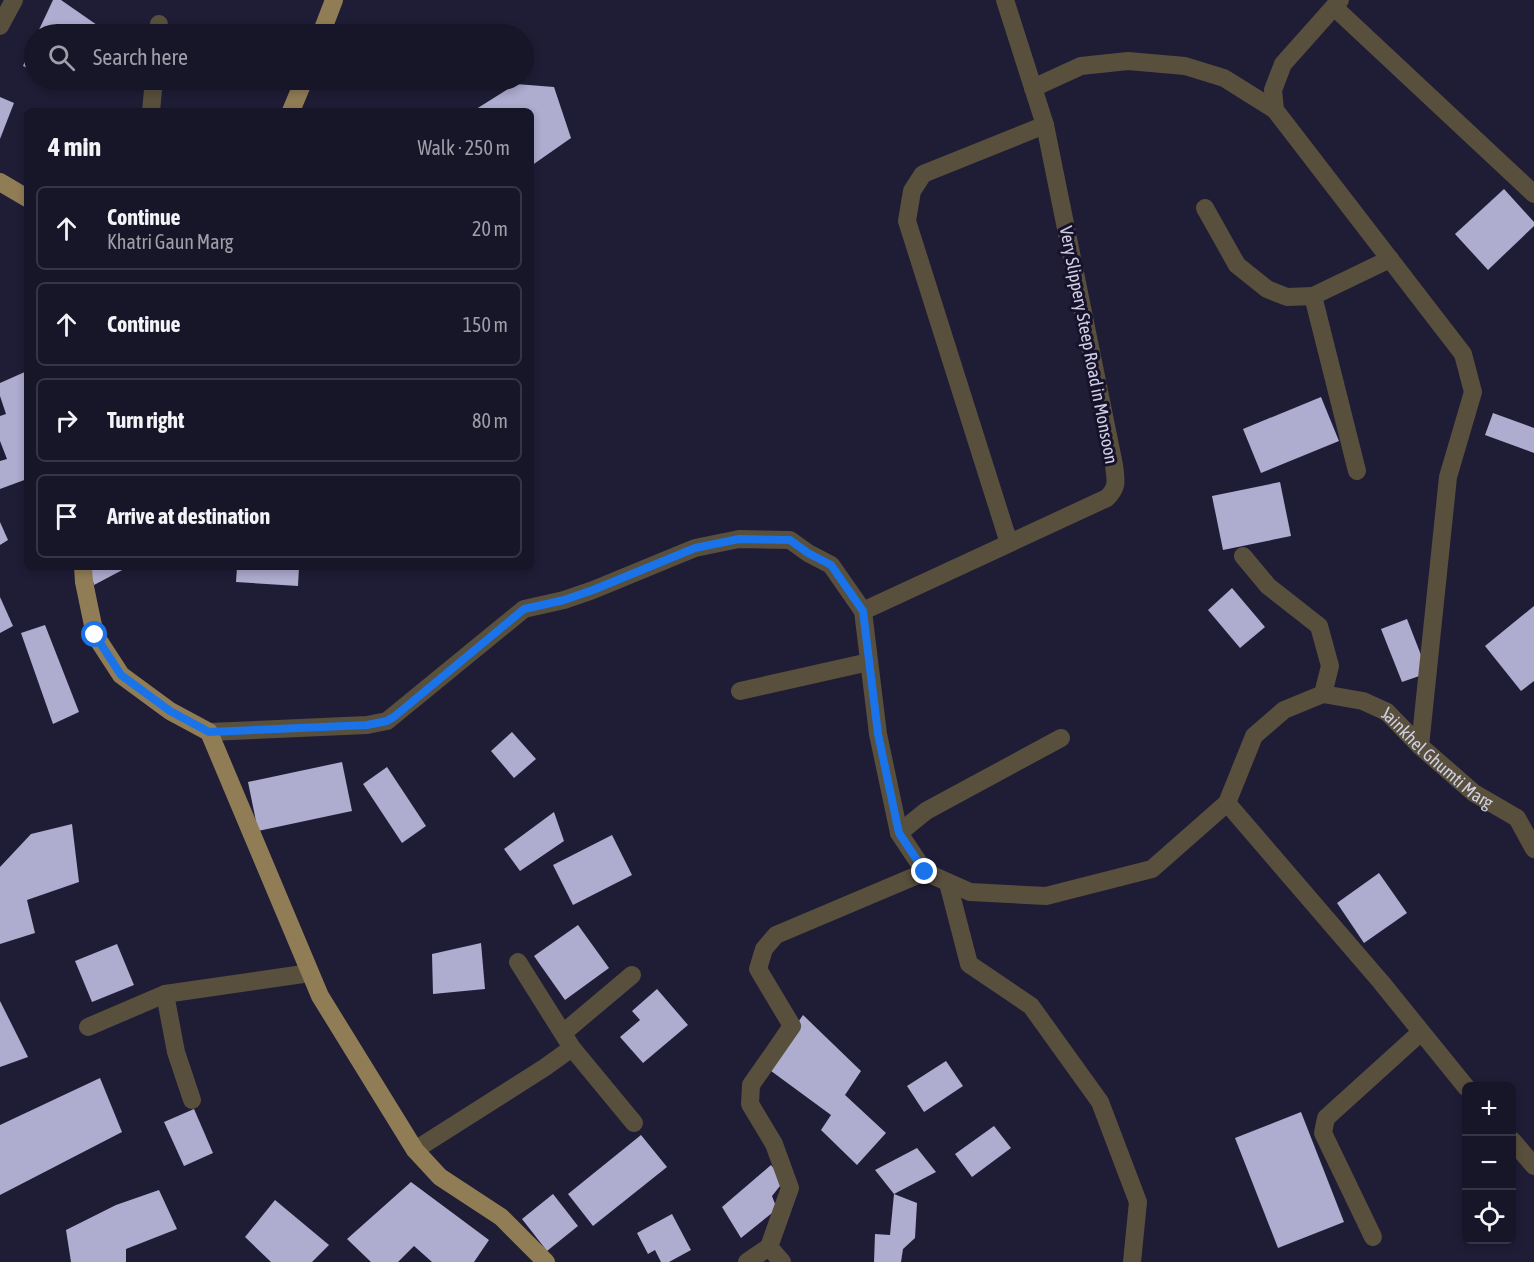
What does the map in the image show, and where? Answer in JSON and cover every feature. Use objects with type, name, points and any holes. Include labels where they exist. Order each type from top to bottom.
[{"type":"main road","points":[[325,24],[334,0]]},
{"type":"main road","points":[[292,108],[300,90]]},
{"type":"main road","points":[[0,182],[24,196]]},
{"type":"main road","points":[[83,570],[95,635],[121,675],[170,711],[209,732],[320,996],[415,1150],[440,1177],[501,1217],[546,1262]]},
{"type":"street","points":[[0,27],[15,0]]},
{"type":"street","name":"Very Slippery Steep Road in Monsoon","points":[[863,611],[1107,498],[1114,491],[1116,480],[1045,125],[1005,0]]},
{"type":"street","points":[[1275,110],[1273,90],[1283,64],[1337,4],[1534,194]]},
{"type":"street","points":[[1033,88],[1081,66],[1128,61],[1185,66],[1224,78],[1275,110],[1463,354],[1473,392],[1448,477],[1420,746]]},
{"type":"street","points":[[151,108],[153,90]]},
{"type":"street","points":[[1009,543],[907,220],[912,191],[923,174],[1045,125]]},
{"type":"street","points":[[1205,208],[1237,266],[1268,289],[1287,297],[1313,296],[1390,259]]},
{"type":"street","points":[[1313,296],[1357,471]]},
{"type":"street","points":[[209,732],[367,725],[387,721],[524,609],[564,600],[593,590],[695,548],[739,539],[790,540],[831,565],[863,611],[878,734],[899,833],[925,872],[970,892],[1046,896],[1152,869],[1227,803],[1254,736],[1284,711],[1323,694],[1330,666],[1319,626],[1268,586],[1243,556]]},
{"type":"street","points":[[740,691],[869,662]]},
{"type":"street","name":"Jainkhel Ghumti Marg","points":[[1323,694],[1363,701],[1387,712],[1420,746],[1474,793],[1517,818],[1534,849]]},
{"type":"street","points":[[899,833],[926,811],[1061,738]]},
{"type":"street","points":[[1227,803],[1463,1082]]},
{"type":"street","points":[[747,1262],[769,1247],[790,1188],[774,1144],[750,1104],[751,1085],[792,1026],[758,969],[764,949],[776,935],[925,872]]},
{"type":"street","points":[[948,883],[969,964],[1030,1006],[1100,1102],[1138,1202],[1132,1262]]},
{"type":"street","points":[[518,962],[567,1041],[634,1123]]},
{"type":"street","points":[[88,1027],[165,994],[310,973]]},
{"type":"street","points":[[415,1150],[544,1068],[567,1041],[632,975]]},
{"type":"street","points":[[165,994],[176,1053],[192,1100]]},
{"type":"street","points":[[1374,1237],[1323,1133],[1326,1118],[1421,1032]]},
{"type":"street","points":[[1516,1145],[1534,1166]]},
{"type":"street","points":[[769,1247],[783,1262]]},
{"type":"building","points":[[53,0],[61,0],[96,24],[42,24]]},
{"type":"building","points":[[534,85],[554,87],[571,138],[534,164],[534,108],[478,108],[506,90],[534,90]]},
{"type":"building","points":[[0,97],[14,103],[0,139]]},
{"type":"building","points":[[1504,189],[1534,222],[1534,226],[1488,270],[1455,234]]},
{"type":"building","points":[[24,372],[24,480],[0,489],[0,461],[7,459],[0,441],[0,416],[6,414],[0,396],[0,383]]},
{"type":"building","points":[[1321,397],[1339,441],[1261,473],[1243,429]]},
{"type":"building","points":[[1493,413],[1534,428],[1534,453],[1485,435]]},
{"type":"building","points":[[1280,482],[1291,536],[1223,550],[1212,496]]},
{"type":"building","points":[[0,522],[8,540],[0,545]]},
{"type":"building","points":[[90,570],[122,570],[94,585]]},
{"type":"building","points":[[237,570],[299,570],[298,586],[236,582]]},
{"type":"building","points":[[1232,588],[1265,627],[1240,648],[1208,610]]},
{"type":"building","points":[[0,597],[13,626],[0,633]]},
{"type":"building","points":[[1534,606],[1534,681],[1521,691],[1485,646]]},
{"type":"building","points":[[1407,619],[1428,673],[1402,682],[1381,629]]},
{"type":"building","points":[[45,625],[79,712],[53,724],[21,633]]},
{"type":"building","points":[[512,732],[536,759],[514,778],[491,751]]},
{"type":"building","points":[[342,762],[352,811],[258,831],[248,782]]},
{"type":"building","points":[[387,767],[426,826],[402,843],[363,784]]},
{"type":"building","points":[[554,812],[564,841],[520,871],[504,849]]},
{"type":"building","points":[[72,824],[79,882],[27,900],[35,933],[0,944],[0,867],[31,834]]},
{"type":"building","points":[[612,835],[632,875],[573,905],[553,865]]},
{"type":"building","points":[[1379,873],[1407,913],[1364,943],[1337,903]]},
{"type":"building","points":[[578,925],[609,968],[565,1000],[534,956]]},
{"type":"building","points":[[481,943],[485,989],[433,994],[432,954]]},
{"type":"building","points":[[117,944],[134,985],[92,1002],[75,961]]},
{"type":"building","points":[[657,989],[688,1025],[643,1063],[620,1037],[640,1020],[632,1011]]},
{"type":"building","points":[[0,1001],[28,1057],[0,1067]]},
{"type":"building","points":[[803,1015],[861,1071],[845,1095],[886,1133],[857,1165],[821,1130],[831,1115],[767,1068]]},
{"type":"building","points":[[946,1061],[963,1086],[924,1112],[907,1086]]},
{"type":"building","points":[[100,1078],[122,1132],[0,1195],[0,1125]]},
{"type":"building","points":[[194,1109],[213,1153],[184,1166],[164,1122]]},
{"type":"building","points":[[1301,1112],[1344,1222],[1278,1248],[1235,1138]]},
{"type":"building","points":[[994,1126],[1011,1148],[972,1177],[955,1154]]},
{"type":"building","points":[[641,1135],[667,1167],[593,1226],[568,1194]]},
{"type":"building","points":[[917,1148],[936,1172],[894,1194],[875,1170]]},
{"type":"building","points":[[771,1165],[784,1181],[772,1196],[777,1209],[741,1238],[722,1207]]},
{"type":"building","points":[[411,1182],[489,1240],[474,1262],[432,1262],[414,1246],[398,1262],[371,1262],[347,1239]]},
{"type":"building","points":[[159,1190],[177,1229],[126,1249],[126,1262],[71,1262],[66,1230],[116,1205]]},
{"type":"building","points":[[553,1194],[578,1226],[547,1251],[522,1219]]},
{"type":"building","points":[[894,1194],[917,1203],[915,1238],[903,1249],[901,1262],[874,1262],[875,1234],[890,1235]]},
{"type":"building","points":[[275,1200],[329,1245],[312,1262],[271,1262],[245,1237]]},
{"type":"building","points":[[672,1214],[691,1250],[669,1262],[661,1262],[655,1250],[648,1254],[637,1233]]},
{"type":"route","points":[[95,635],[121,675],[170,711],[209,732],[367,725],[387,721],[395,716],[524,609],[564,600],[593,590],[695,548],[739,539],[790,540],[831,565],[863,611],[878,734],[899,833],[925,872]]}]
